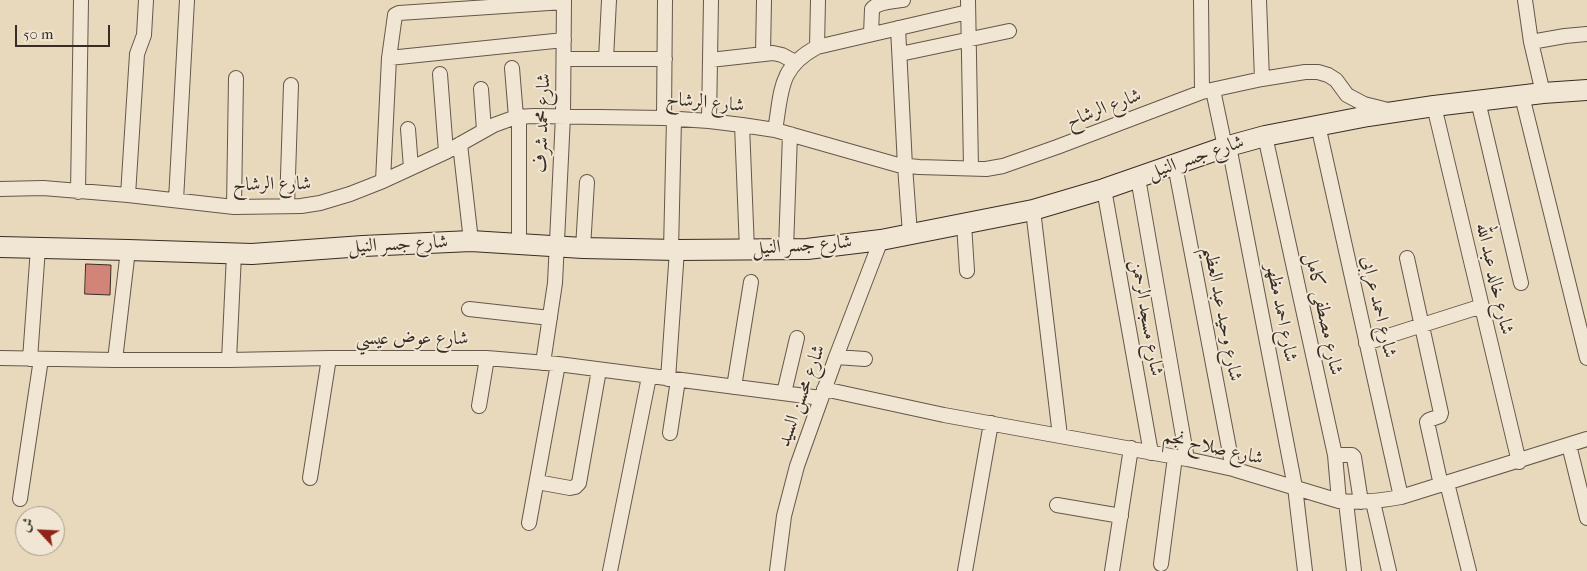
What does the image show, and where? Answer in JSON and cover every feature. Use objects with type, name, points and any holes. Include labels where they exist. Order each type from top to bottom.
[{"type":"street","points":[[78,192],[82,0]]},
{"type":"street","points":[[128,195],[137,54],[144,34],[146,0]]},
{"type":"street","points":[[176,200],[187,0]]},
{"type":"street","points":[[606,59],[609,0]]},
{"type":"street","points":[[666,0],[665,59],[674,250],[673,380],[670,433]]},
{"type":"street","points":[[709,121],[711,0]]},
{"type":"street","points":[[763,54],[764,0]]},
{"type":"street","points":[[817,47],[818,0]]},
{"type":"street","points":[[871,34],[872,9],[874,6],[903,0]]},
{"type":"street","name":"شارع احمد مظهر","points":[[1201,0],[1207,91],[1227,146],[1295,487],[1305,571]]},
{"type":"street","points":[[1259,0],[1262,79]]},
{"type":"street","points":[[1525,0],[1531,42],[1543,93]]},
{"type":"street","points":[[383,181],[389,58],[401,10],[564,1]]},
{"type":"street","name":"شارع محمد شرف","points":[[542,363],[555,283],[563,116],[564,1]]},
{"type":"street","points":[[775,130],[784,79],[795,62],[807,52],[817,47],[898,28],[968,6],[970,168]]},
{"type":"street","points":[[898,28],[910,234]]},
{"type":"street","points":[[900,54],[1009,30]]},
{"type":"street","points":[[1531,42],[1587,34]]},
{"type":"street","points":[[389,58],[564,40]]},
{"type":"street","points":[[710,60],[778,53],[795,62]]},
{"type":"street","points":[[564,59],[665,59]]},
{"type":"street","points":[[512,68],[517,117],[520,244]]},
{"type":"street","name":"شارع الرشاح","points":[[0,189],[43,188],[234,206],[302,206],[327,202],[383,181],[446,152],[484,130],[517,117],[563,116],[669,118],[742,125],[775,130],[905,166],[986,169],[1002,166],[1057,147],[1207,91],[1305,72],[1318,72],[1328,75],[1336,80],[1347,95],[1364,104],[1394,112]]},
{"type":"street","points":[[440,74],[446,152]]},
{"type":"street","points":[[234,206],[236,78]]},
{"type":"street","points":[[287,206],[291,85]]},
{"type":"street","points":[[481,89],[484,130]]},
{"type":"street","name":"شارع جسر النيل","points":[[0,247],[261,254],[362,246],[470,241],[583,248],[674,250],[807,249],[881,240],[1033,210],[1138,178],[1227,146],[1318,125],[1434,106],[1543,93],[1587,90]]},
{"type":"street","points":[[1522,96],[1587,358]]},
{"type":"street","points":[[1478,101],[1521,283]]},
{"type":"street","name":"شارع خالد عبد الله","points":[[1434,106],[1519,462]]},
{"type":"street","points":[[742,125],[747,250]]},
{"type":"street","name":"شارع احمد عرابى","points":[[1318,125],[1402,498]]},
{"type":"street","points":[[408,130],[411,168]]},
{"type":"street","points":[[786,249],[790,134]]},
{"type":"street","name":"شارع مصطفى كامل","points":[[1265,136],[1335,455],[1354,571]]},
{"type":"street","points":[[460,144],[470,241]]},
{"type":"street","name":"شارع وحيد عبد العظيم","points":[[1175,165],[1233,469]]},
{"type":"street","points":[[1138,178],[1181,458],[1161,564]]},
{"type":"street","points":[[583,248],[588,182]]},
{"type":"street","name":"شارع مسجد الرحمن","points":[[1104,189],[1151,453]]},
{"type":"street","points":[[1033,210],[1060,436]]},
{"type":"street","points":[[964,224],[967,271]]},
{"type":"street","name":"شارع محسن السيد","points":[[777,571],[784,516],[790,491],[822,394],[881,240]]},
{"type":"street","points":[[20,499],[36,359],[38,248]]},
{"type":"street","points":[[115,360],[128,250]]},
{"type":"street","points":[[229,360],[234,254]]},
{"type":"street","points":[[1407,258],[1441,413],[1440,416],[1426,422],[1469,571]]},
{"type":"street","points":[[734,387],[751,282]]},
{"type":"street","points":[[1366,343],[1482,306]]},
{"type":"street","points":[[469,309],[550,318]]},
{"type":"street","points":[[784,393],[797,338]]},
{"type":"street","points":[[836,357],[865,359]]},
{"type":"street","name":"شارع عوض عيسي","points":[[0,358],[115,360],[487,358],[558,364],[784,393],[822,394]]},
{"type":"street","points":[[310,478],[329,358]]},
{"type":"street","points":[[480,406],[487,358]]},
{"type":"street","points":[[529,523],[558,364]]},
{"type":"street","points":[[537,482],[570,488],[575,487],[579,483],[599,370]]},
{"type":"street","points":[[610,571],[649,377]]},
{"type":"street","name":"شارع صلاح نجم","points":[[822,394],[1181,458],[1233,469],[1342,501],[1367,502],[1402,498],[1587,439]]},
{"type":"street","points":[[965,571],[991,423]]},
{"type":"street","points":[[1569,445],[1587,518]]},
{"type":"street","points":[[1112,571],[1131,448]]},
{"type":"street","points":[[1335,455],[1354,456],[1389,571]]},
{"type":"street","points":[[1057,505],[1121,516]]},
{"type":"building","points":[[86,264],[111,265],[110,295],[85,294]]}]
